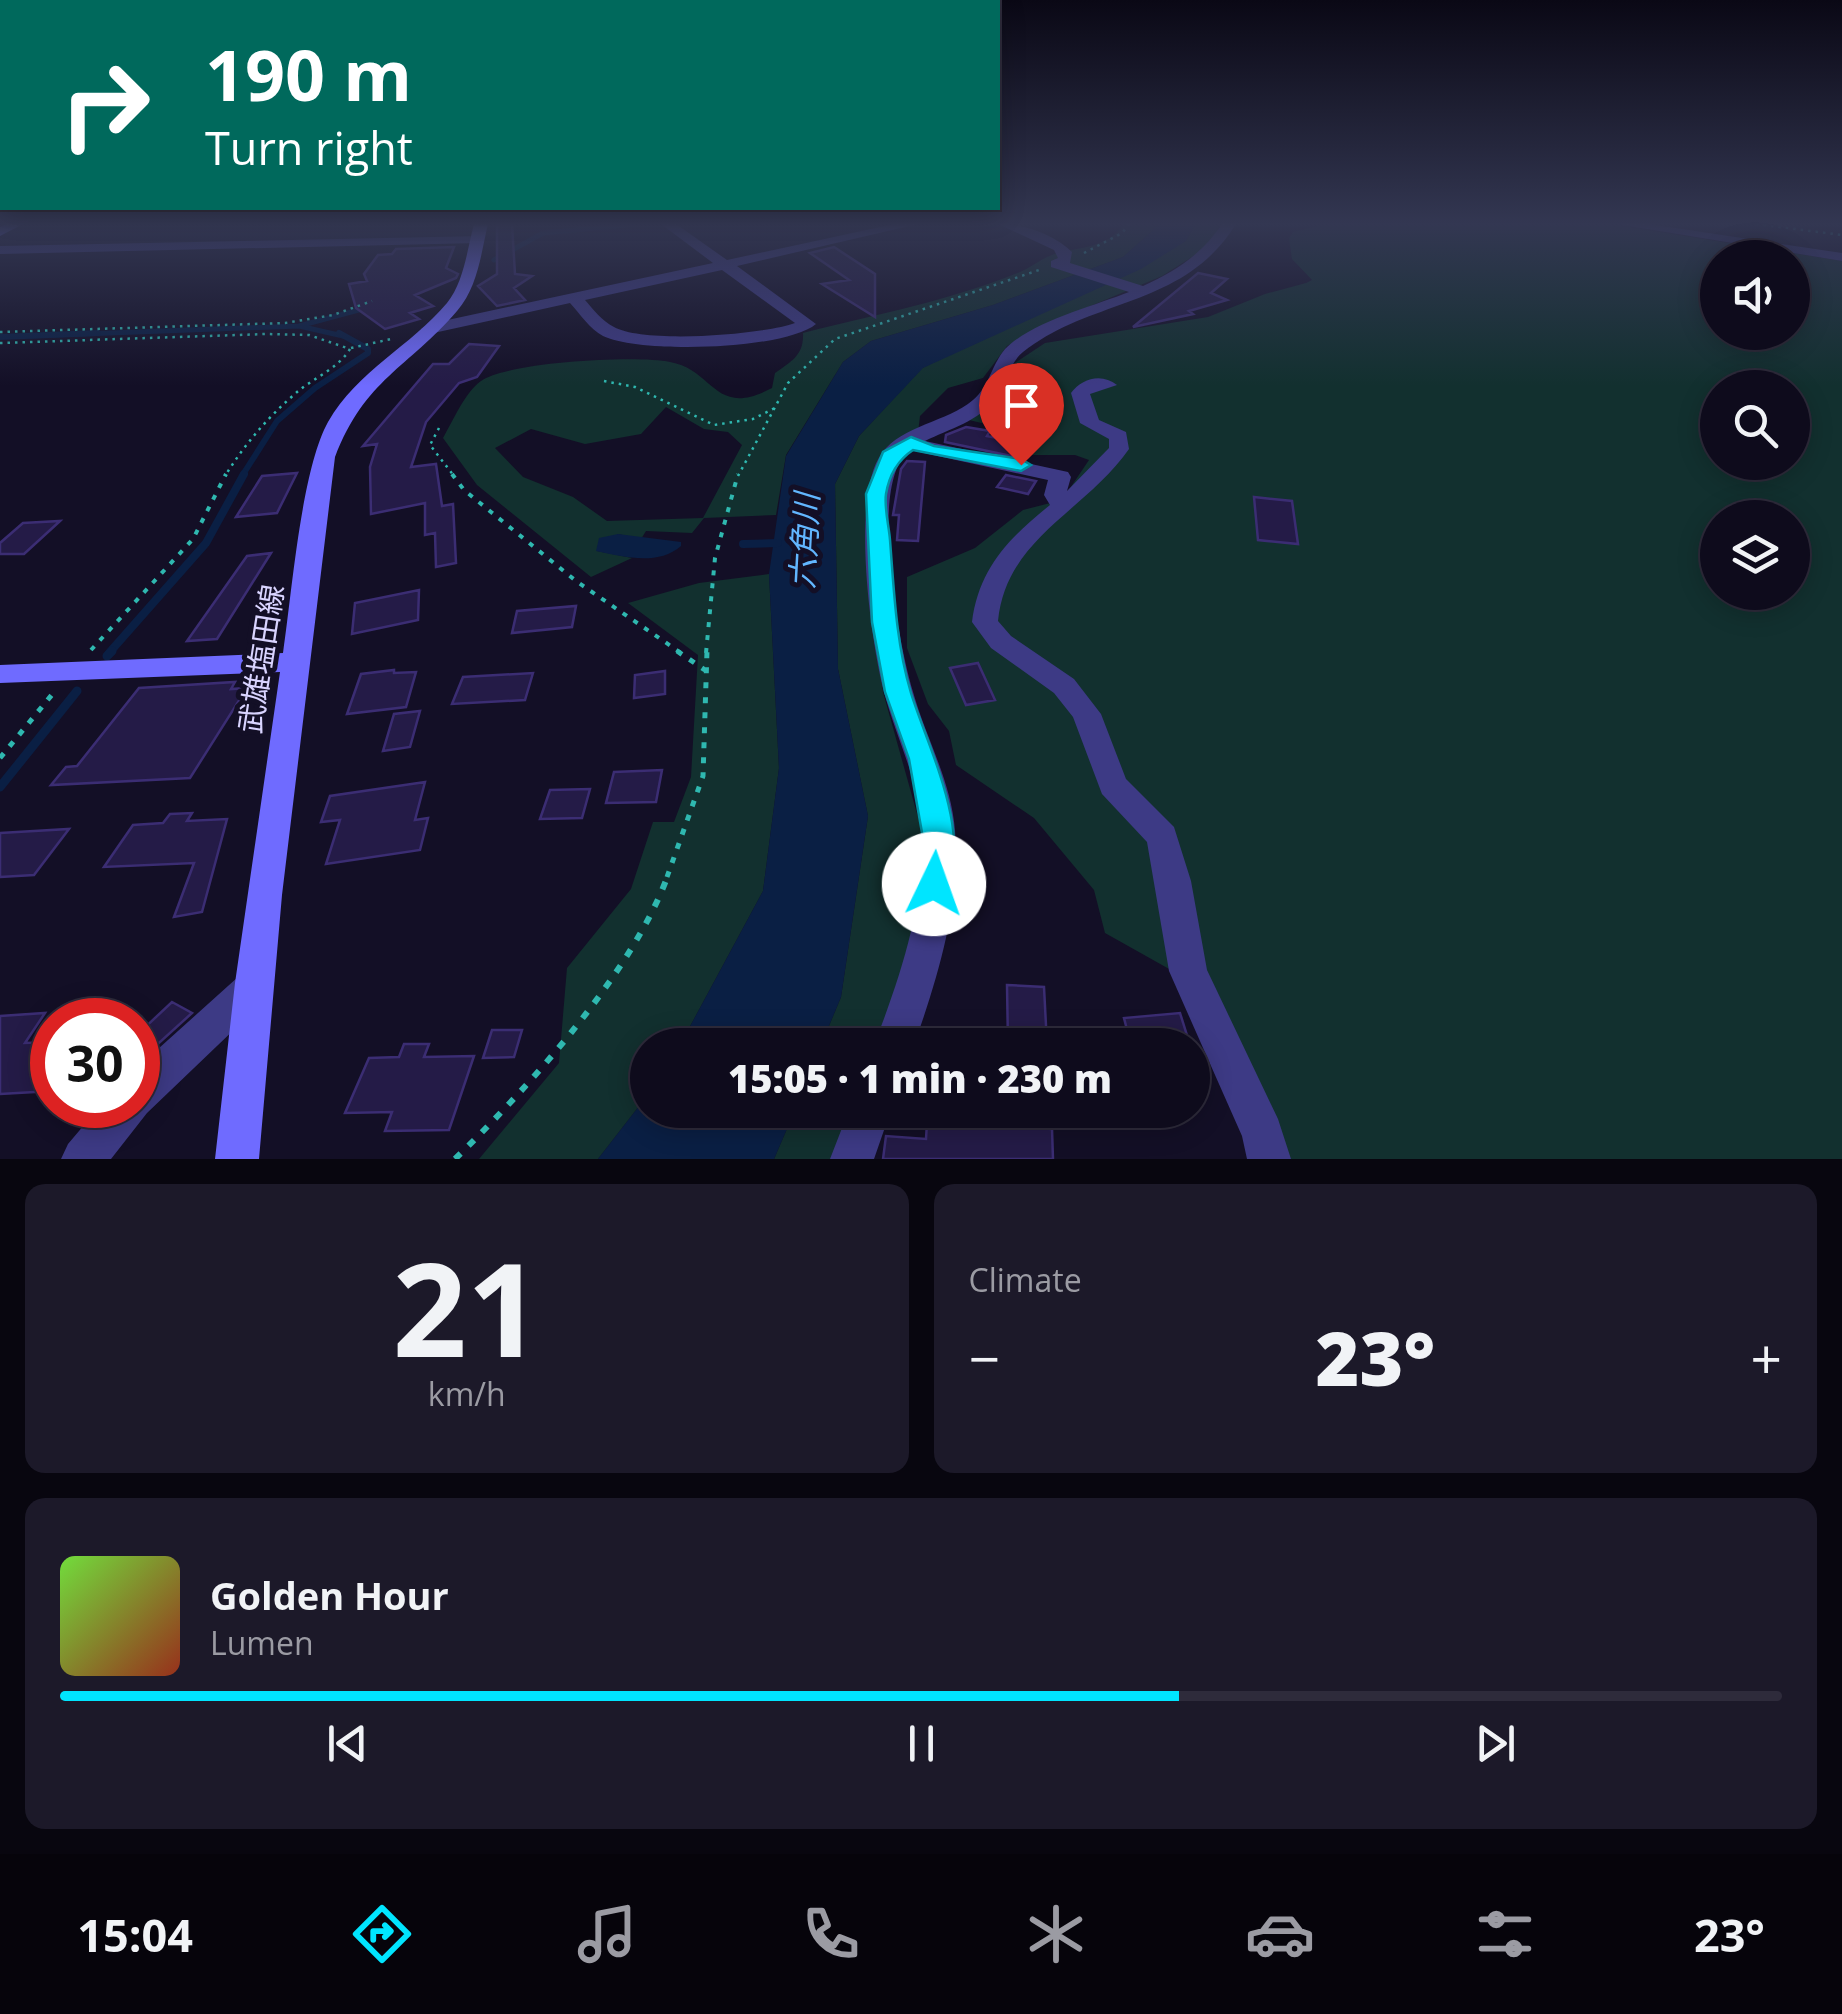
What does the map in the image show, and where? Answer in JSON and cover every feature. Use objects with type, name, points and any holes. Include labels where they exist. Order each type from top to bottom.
[{"type":"main road","name":"武雄塩田線","points":[[237,1159],[251,989],[324,457],[338,422],[364,387],[429,329],[466,286],[468,278]]},
{"type":"main road","points":[[0,674],[295,662]]},
{"type":"street","points":[[429,329],[664,278]]},
{"type":"street","points":[[574,298],[611,334],[679,340],[736,338],[794,331],[808,324],[747,278]]},
{"type":"street","points":[[1104,278],[1141,291]]},
{"type":"street","points":[[900,1028],[924,963],[939,844],[923,759],[898,692],[884,622],[876,494],[890,456],[984,402],[1004,360],[1019,347],[1163,278]]},
{"type":"street","points":[[1108,385],[1086,385],[1080,393],[1090,423],[1119,436],[1119,449],[1081,492],[1006,557],[991,580],[984,605],[985,622],[1001,642],[1064,686],[1086,714],[1112,785],[1162,836],[1174,881],[1188,971],[1263,1134],[1269,1159]]},
{"type":"street","points":[[911,442],[930,450],[1021,465],[1060,476],[1055,495],[1062,507]]},
{"type":"street","points":[[160,1073],[251,989]]},
{"type":"street","points":[[83,1159],[109,1128]]},
{"type":"street","points":[[852,1159],[863,1128]]},
{"type":"path","points":[[455,1159],[497,1118],[593,1006],[660,897],[703,776],[705,670],[720,541],[738,471],[788,384],[835,340],[859,328],[1018,278]]},
{"type":"path","points":[[0,332],[285,323],[333,316],[372,301]]},
{"type":"path","points":[[0,342],[309,335],[350,349],[377,342]]},
{"type":"path","points":[[0,758],[72,671],[192,540],[212,494],[251,435],[299,390],[344,359],[350,349]]},
{"type":"path","points":[[604,381],[635,387],[714,425],[754,419],[775,408]]},
{"type":"path","points":[[440,428],[430,445],[464,490],[576,581],[705,670]]},
{"type":"green space","points":[[1003,278],[1066,278],[993,305],[871,341],[843,362],[786,455],[776,515],[704,518],[692,533],[646,531],[641,539],[618,534],[597,551],[632,558],[591,577],[477,485],[443,438],[475,386],[495,374],[543,365],[653,360],[685,367],[726,396],[753,396],[772,388],[775,373],[799,352],[803,333],[968,291]],"holes":[[[666,407],[704,429],[728,432],[742,445],[703,518],[607,521],[573,497],[523,477],[495,448],[531,429],[585,444],[641,434]]]},
{"type":"green space","points":[[1109,278],[1157,278],[1050,323],[1007,346],[983,378],[948,388],[920,416],[918,433],[889,449],[877,463],[867,496],[883,692],[921,828],[914,945],[883,1028],[828,1028],[841,997],[868,816],[838,669],[835,484],[859,436],[922,368]]},
{"type":"green space","points":[[1310,278],[1700,278],[1700,350],[1810,350],[1810,278],[1842,278],[1842,1159],[1286,1159],[1203,988],[1105,933],[1094,890],[1034,818],[956,765],[949,731],[928,704],[907,648],[907,577],[975,548],[1023,510],[1062,500],[1089,460],[1075,455],[1027,455],[1027,434],[969,420],[1007,397],[1012,365],[1045,343],[1208,317],[1265,294],[1306,283]]},
{"type":"green space","points":[[769,574],[779,768],[763,891],[689,1028],[630,1028],[630,1118],[598,1159],[479,1159],[559,1063],[567,968],[631,889],[653,822],[674,822],[691,777],[698,655],[628,603],[699,583]]},
{"type":"green space","points":[[787,1128],[847,1128],[836,1159],[774,1159]]},
{"type":"water","name":"六角川","points":[[1066,278],[1121,278],[923,368],[859,436],[835,484],[838,669],[868,816],[841,997],[828,1028],[689,1028],[763,891],[779,768],[769,574],[786,456],[843,362],[871,341],[993,305]]},
{"type":"water","points":[[618,534],[681,542],[681,546],[651,558],[596,551],[599,538]]},
{"type":"water","points":[[630,1118],[630,1128],[787,1128],[774,1159],[598,1159]]},
{"type":"building","points":[[366,278],[456,278],[415,295],[433,306],[410,313],[419,319],[385,329],[356,308],[349,284],[367,281]]},
{"type":"building","points":[[491,278],[529,278],[514,288],[525,300],[497,306],[478,286]]},
{"type":"building","points":[[846,278],[875,278],[875,317],[822,284],[849,280]]},
{"type":"building","points":[[1192,278],[1227,279],[1211,293],[1227,300],[1189,311],[1193,314],[1133,327]]},
{"type":"building","points":[[469,344],[499,346],[477,377],[459,383],[426,422],[411,467],[436,464],[442,506],[453,504],[456,563],[436,567],[435,533],[425,535],[425,503],[371,514],[370,467],[377,444],[363,446],[433,364],[449,364]]},
{"type":"building","points":[[966,427],[990,431],[987,436],[1025,443],[1016,457],[945,442],[946,435]]},
{"type":"building","points":[[907,461],[925,462],[918,541],[897,540],[899,515],[893,515],[901,469]]},
{"type":"building","points":[[297,473],[277,513],[236,517],[262,476]]},
{"type":"building","points":[[1006,475],[1036,481],[1028,494],[997,487]]},
{"type":"building","points":[[1254,497],[1292,501],[1298,544],[1258,540]]},
{"type":"building","points":[[60,521],[24,554],[0,554],[0,543],[23,523]]},
{"type":"building","points":[[271,553],[217,639],[187,641],[247,556]]},
{"type":"building","points":[[419,590],[418,620],[352,634],[355,603]]},
{"type":"building","points":[[576,606],[572,627],[512,633],[517,611]]},
{"type":"building","points":[[978,663],[995,700],[966,705],[950,668]]},
{"type":"building","points":[[665,671],[665,694],[634,698],[635,675]]},
{"type":"building","points":[[416,672],[406,707],[347,714],[361,674]]},
{"type":"building","points":[[533,673],[525,700],[452,704],[463,677]]},
{"type":"building","points":[[235,682],[231,689],[247,688],[190,778],[51,785],[66,767],[77,766],[139,688]]},
{"type":"building","points":[[420,711],[410,747],[383,751],[394,714]]},
{"type":"building","points":[[662,770],[656,802],[606,803],[614,772]]},
{"type":"building","points":[[425,782],[415,820],[428,818],[420,850],[326,864],[340,820],[321,822],[330,796]]},
{"type":"building","points":[[590,789],[582,818],[540,819],[550,790]]},
{"type":"building","points":[[192,813],[187,821],[227,819],[202,912],[174,917],[194,863],[104,867],[133,825],[163,823],[170,814]]},
{"type":"building","points":[[69,829],[34,875],[0,877],[0,833]]},
{"type":"building","points":[[1007,985],[1044,987],[1046,1028],[1008,1028]]},
{"type":"building","points":[[172,1002],[192,1013],[160,1042],[160,1013]]},
{"type":"building","points":[[1180,1013],[1185,1028],[1127,1028],[1124,1018]]},
{"type":"building","points":[[30,1014],[30,1036],[25,1043],[30,1043],[30,1092],[0,1094],[0,1016]]},
{"type":"building","points":[[492,1030],[522,1030],[514,1057],[483,1058]]},
{"type":"building","points":[[404,1044],[429,1044],[424,1057],[474,1056],[449,1130],[385,1131],[392,1112],[345,1113],[369,1058],[399,1057]]},
{"type":"building","points":[[927,1128],[1052,1129],[1053,1159],[883,1159],[886,1136],[926,1139]]},
{"type":"waterway","points":[[299,326],[366,308]]},
{"type":"waterway","points":[[30,336],[299,326]]},
{"type":"waterway","points":[[299,326],[343,336]]},
{"type":"waterway","points":[[0,337],[98,333]]},
{"type":"waterway","points":[[242,476],[277,421],[315,388],[368,353],[368,349],[339,333]]},
{"type":"waterway","points":[[109,653],[206,543],[244,474]]},
{"type":"waterway","name":"六角川","points":[[743,544],[778,543]]},
{"type":"waterway","points":[[107,656],[112,651]]},
{"type":"waterway","points":[[0,787],[77,691]]},
{"type":"route","points":[[934,884],[939,844],[923,759],[898,692],[884,622],[876,494],[890,456],[911,442],[930,450],[1021,465]]}]
